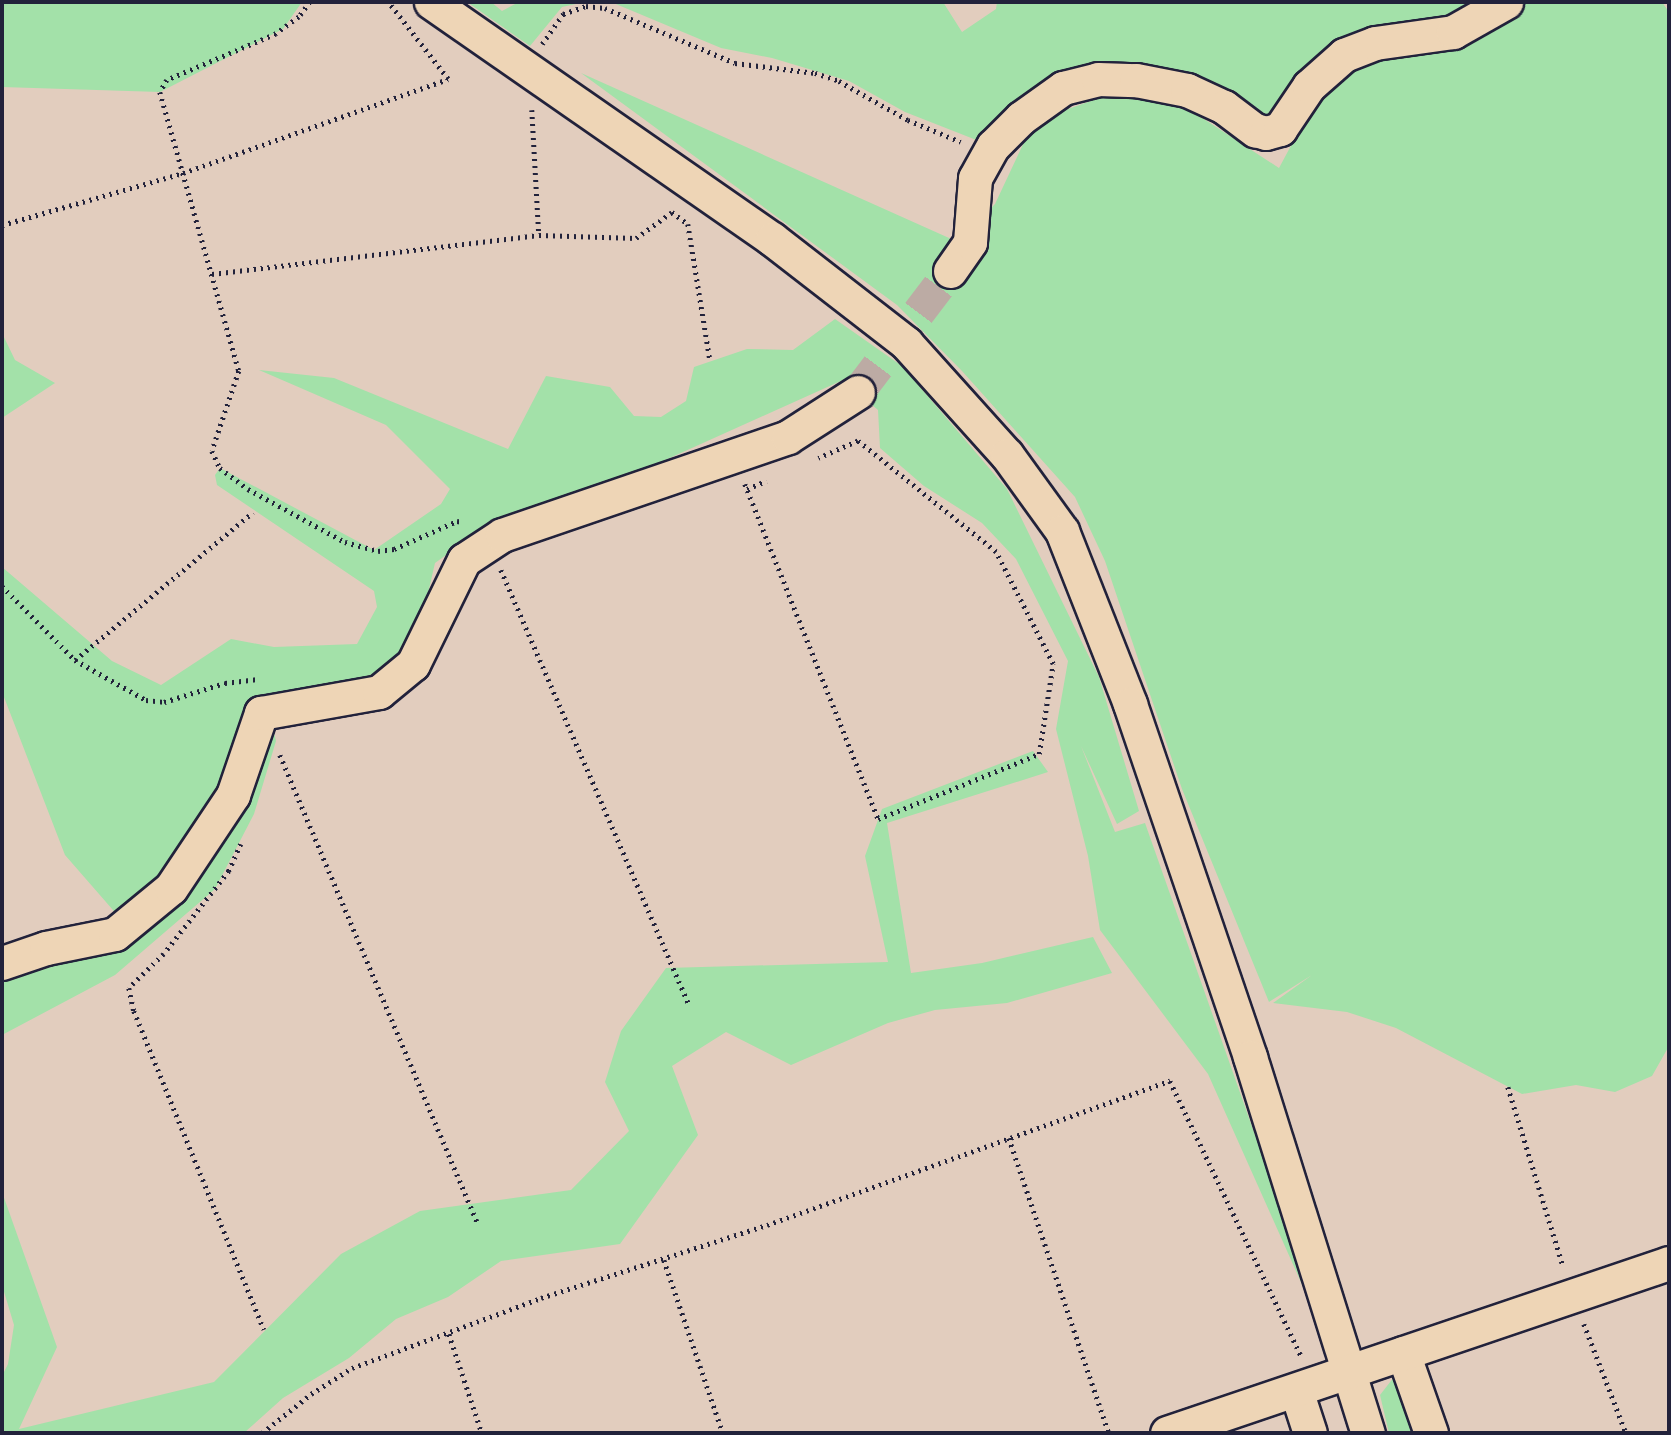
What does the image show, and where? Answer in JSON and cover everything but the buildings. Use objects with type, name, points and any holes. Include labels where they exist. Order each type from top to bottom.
[{"type":"street","points":[[430,2],[772,239],[906,343],[1007,455],[1062,531],[1130,704],[1250,1057],[1368,1433]]},
{"type":"street","points":[[950,271],[970,242],[975,178],[989,154],[1021,118],[1063,88],[1098,79],[1136,80],[1187,90],[1224,107],[1255,130],[1266,133],[1280,129],[1309,86],[1344,54],[1375,43],[1453,32],[1506,2]]},
{"type":"street","points":[[2,963],[46,948],[115,934],[172,888],[233,794],[261,713],[379,692],[413,664],[464,560],[502,535],[789,438],[858,392]]},
{"type":"street","points":[[1167,1433],[1669,1263]]},
{"type":"street","points":[[1404,1353],[1431,1433]]},
{"type":"street","points":[[1305,1387],[1310,1433]]},
{"type":"path","points":[[310,2],[299,17],[276,34],[167,80],[160,92],[239,371],[212,452],[220,468],[248,489],[355,545],[378,551],[394,549],[457,521],[481,524],[688,1003]]},
{"type":"path","points":[[2,225],[183,173],[449,79],[388,2]]},
{"type":"path","points":[[540,234],[527,69],[563,14],[586,6],[605,8],[734,63],[815,74],[839,81],[908,120],[989,154]]},
{"type":"path","points":[[212,274],[540,234],[636,237],[672,212],[688,224],[710,360]]},
{"type":"path","points":[[733,458],[878,820],[1039,754],[1053,664],[996,552],[858,441],[808,462]]},
{"type":"path","points":[[747,489],[772,478]]},
{"type":"path","points":[[75,660],[253,512]]},
{"type":"path","points":[[2,586],[75,660],[146,700],[164,702],[225,683],[269,677]]},
{"type":"path","points":[[272,756],[276,745],[478,1224]]},
{"type":"path","points":[[244,837],[229,871],[164,954],[130,988],[134,1011],[264,1330]]},
{"type":"path","points":[[262,1433],[311,1394],[352,1368],[541,1298],[664,1260],[1170,1081],[1305,1387]]},
{"type":"path","points":[[1508,1087],[1573,1296],[1626,1433]]},
{"type":"path","points":[[1009,1138],[1109,1433]]},
{"type":"path","points":[[664,1260],[723,1433]]},
{"type":"path","points":[[449,1334],[482,1433]]},
{"type":"green space","points":[[2,2],[302,2],[283,29],[160,92],[2,87]]},
{"type":"green space","points":[[467,2],[491,2],[502,11],[519,2],[585,2],[562,7],[530,46]]},
{"type":"green space","points":[[611,2],[943,2],[962,32],[996,9],[997,2],[1489,2],[1450,23],[1360,40],[1271,120],[1096,70],[984,143],[905,112],[849,81],[772,58],[721,48]]},
{"type":"green space","points":[[1518,2],[1662,2],[1669,12],[1669,1046],[1652,1076],[1615,1092],[1576,1085],[1522,1094],[1396,1028],[1347,1012],[1273,1003],[1312,975],[1269,1002],[1182,789],[1105,561],[1075,497],[962,371],[897,305],[581,73],[958,242],[995,204],[1034,121],[1105,96],[1181,104],[1279,168],[1322,88],[1374,57]]},
{"type":"green space","points":[[835,319],[902,366],[1007,489],[1099,677],[1139,811],[1117,824],[1081,746],[1115,832],[1145,823],[1329,1345],[1208,1074],[1100,930],[1088,856],[1056,729],[1068,661],[1016,559],[982,523],[924,486],[880,448],[878,410],[843,380],[581,498],[467,540],[435,563],[414,654],[379,692],[269,712],[276,741],[254,814],[215,889],[115,975],[2,1035],[2,963],[126,925],[65,855],[2,692],[2,567],[112,661],[161,685],[231,639],[274,647],[357,644],[377,607],[374,591],[217,485],[215,475],[220,468],[374,550],[441,504],[450,489],[386,425],[259,370],[334,378],[508,449],[546,376],[610,387],[634,416],[661,417],[686,401],[694,367],[747,349],[793,350]]},
{"type":"green space","points":[[2,333],[15,360],[55,383],[2,418]]},
{"type":"green space","points":[[1033,751],[1048,772],[887,823],[911,973],[982,963],[1093,937],[1112,973],[1007,1003],[935,1010],[888,1023],[791,1065],[726,1032],[672,1066],[698,1135],[620,1244],[501,1261],[448,1297],[396,1319],[349,1358],[283,1398],[245,1432],[2,1433],[2,1376],[8,1364],[14,1325],[2,1285],[2,1192],[57,1347],[19,1429],[214,1382],[341,1254],[420,1211],[571,1190],[629,1131],[605,1082],[621,1031],[666,968],[888,962],[865,856],[882,809]]},
{"type":"green space","points":[[1394,1377],[1424,1433],[1389,1433],[1380,1395]]},
{"type":"tunnel","points":[[858,392],[950,271]]}]
